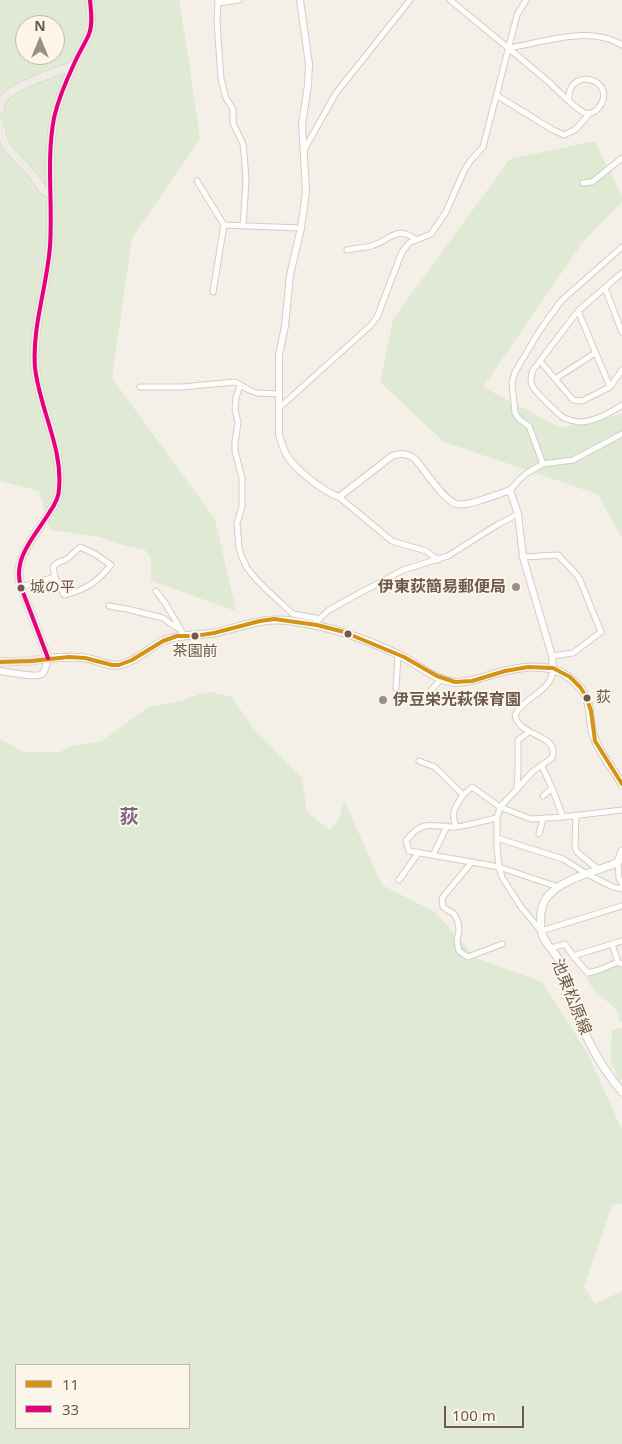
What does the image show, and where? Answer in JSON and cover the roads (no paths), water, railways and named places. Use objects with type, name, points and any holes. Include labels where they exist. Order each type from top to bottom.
[{"type":"main road","points":[[48,658],[21,587],[18,568],[21,557],[54,505],[59,492],[59,461],[39,388],[35,360],[36,328],[50,247],[51,153],[55,116],[73,66],[89,33],[91,18],[90,0]]},
{"type":"main road","points":[[0,109],[0,104],[12,92],[55,72],[73,66]]},
{"type":"main road","points":[[0,124],[3,139],[8,148],[43,190],[51,194]]},
{"type":"main road","points":[[0,662],[69,657],[85,658],[119,665],[132,660],[163,641],[177,636],[214,633],[260,620],[274,619],[317,625],[344,632],[454,682],[472,681],[505,671],[528,667],[553,668],[570,677],[586,696],[589,703],[595,741],[621,781]]},
{"type":"main road","points":[[541,931],[541,910],[548,896],[558,886],[618,862],[622,851]]},
{"type":"main road","name":"池東松原線","points":[[541,931],[560,963],[585,1033],[603,1068],[622,1092]]},
{"type":"street","points":[[239,0],[218,1],[217,22],[221,79],[226,98],[233,109],[233,123],[243,144],[244,151],[246,181],[243,226]]},
{"type":"street","points":[[300,0],[308,64],[308,85],[302,124],[306,192],[301,228],[290,275],[285,326],[279,355],[279,435],[287,455],[303,473],[326,491],[339,497],[392,541],[426,551],[438,560]]},
{"type":"street","points":[[304,150],[336,93],[410,0]]},
{"type":"street","points":[[450,0],[509,48],[568,100],[583,112],[590,113]]},
{"type":"street","points":[[279,408],[372,325],[377,317],[402,252],[409,243],[431,234],[446,212],[464,171],[483,147],[517,15],[526,0]]},
{"type":"street","points":[[509,48],[588,35],[622,44]]},
{"type":"street","points":[[496,95],[564,135],[576,129],[590,113],[597,110],[602,102],[603,92],[599,84],[583,78],[575,82],[568,93],[568,100]]},
{"type":"street","points":[[583,183],[592,182],[622,158]]},
{"type":"street","points":[[197,181],[224,225],[213,292]]},
{"type":"street","points":[[224,225],[301,228]]},
{"type":"street","points":[[347,250],[373,245],[383,239],[402,233],[408,233],[416,240]]},
{"type":"street","points":[[543,464],[530,426],[515,413],[512,382],[515,372],[540,330],[561,301],[622,247]]},
{"type":"street","points":[[622,273],[578,311],[533,370],[531,378],[532,386],[562,416],[570,420],[581,422],[597,418],[622,405]]},
{"type":"street","points":[[605,288],[622,332]]},
{"type":"street","points":[[578,311],[610,387]]},
{"type":"street","points":[[555,379],[595,353]]},
{"type":"street","points":[[540,361],[568,396],[573,400],[582,401],[610,387],[622,370]]},
{"type":"street","points":[[140,387],[182,387],[235,382],[257,393],[279,394]]},
{"type":"street","points":[[240,385],[235,408],[238,423],[235,451],[242,478],[242,507],[237,523],[241,555],[247,568],[295,616],[315,618],[317,625]]},
{"type":"street","points":[[339,497],[392,456],[409,454],[415,458],[447,500],[457,504],[466,504],[510,490],[527,472],[543,464],[573,460],[622,434]]},
{"type":"street","points":[[510,490],[518,514],[523,557],[552,656],[553,668],[551,678],[546,686],[522,704],[515,715],[517,722],[529,732],[544,738],[552,747],[554,753],[552,758],[532,772],[500,807],[497,818],[499,867],[502,877],[516,900],[541,931],[622,906]]},
{"type":"street","points":[[317,625],[319,619],[329,610],[345,601],[403,570],[448,556],[518,514]]},
{"type":"street","points":[[80,547],[111,565],[89,586],[79,592],[64,595],[55,577],[53,567],[80,547]]},
{"type":"street","points":[[523,557],[558,555],[580,580],[601,632],[573,653],[552,656]]},
{"type":"street","points":[[21,587],[55,577]]},
{"type":"street","points":[[156,591],[185,636]]},
{"type":"street","points":[[109,606],[163,618],[180,629]]},
{"type":"street","points":[[396,688],[398,655]]},
{"type":"street","points":[[0,671],[37,676],[42,674],[48,658]]},
{"type":"street","points":[[419,704],[442,678]]},
{"type":"street","points":[[517,789],[518,740],[529,732]]},
{"type":"street","points":[[419,761],[435,768],[463,796]]},
{"type":"street","points":[[542,766],[563,817]]},
{"type":"street","points":[[456,827],[453,810],[472,787],[500,807],[531,819],[622,810]]},
{"type":"street","points":[[543,796],[552,788]]},
{"type":"street","points":[[576,815],[575,846],[577,852],[599,870]]},
{"type":"street","points":[[497,818],[456,827],[426,825],[412,834],[406,841],[409,850],[499,867],[558,886]]},
{"type":"street","points":[[539,834],[543,819]]},
{"type":"street","points":[[433,855],[447,826]]},
{"type":"street","points":[[497,838],[563,859],[587,874],[613,887],[622,889]]},
{"type":"street","points":[[398,880],[419,852]]},
{"type":"street","points":[[472,862],[442,898],[443,907],[454,914],[458,922],[456,941],[460,951],[468,957],[502,944]]},
{"type":"street","points":[[618,862],[619,878],[622,884]]},
{"type":"street","points":[[573,956],[622,941]]},
{"type":"street","points":[[551,948],[565,944],[588,973],[620,963],[612,944]]},
{"type":"place","name":"伊東荻簡易郵便局","points":[[516,587]]},
{"type":"place","name":"城の平","points":[[21,588]]},
{"type":"place","name":"茶園前","points":[[195,636]]},
{"type":"place","name":"荻","points":[[587,698]]},
{"type":"place","name":"伊豆栄光萩保育園","points":[[383,700]]},
{"type":"district","name":"荻","points":[[129,818]]}]
